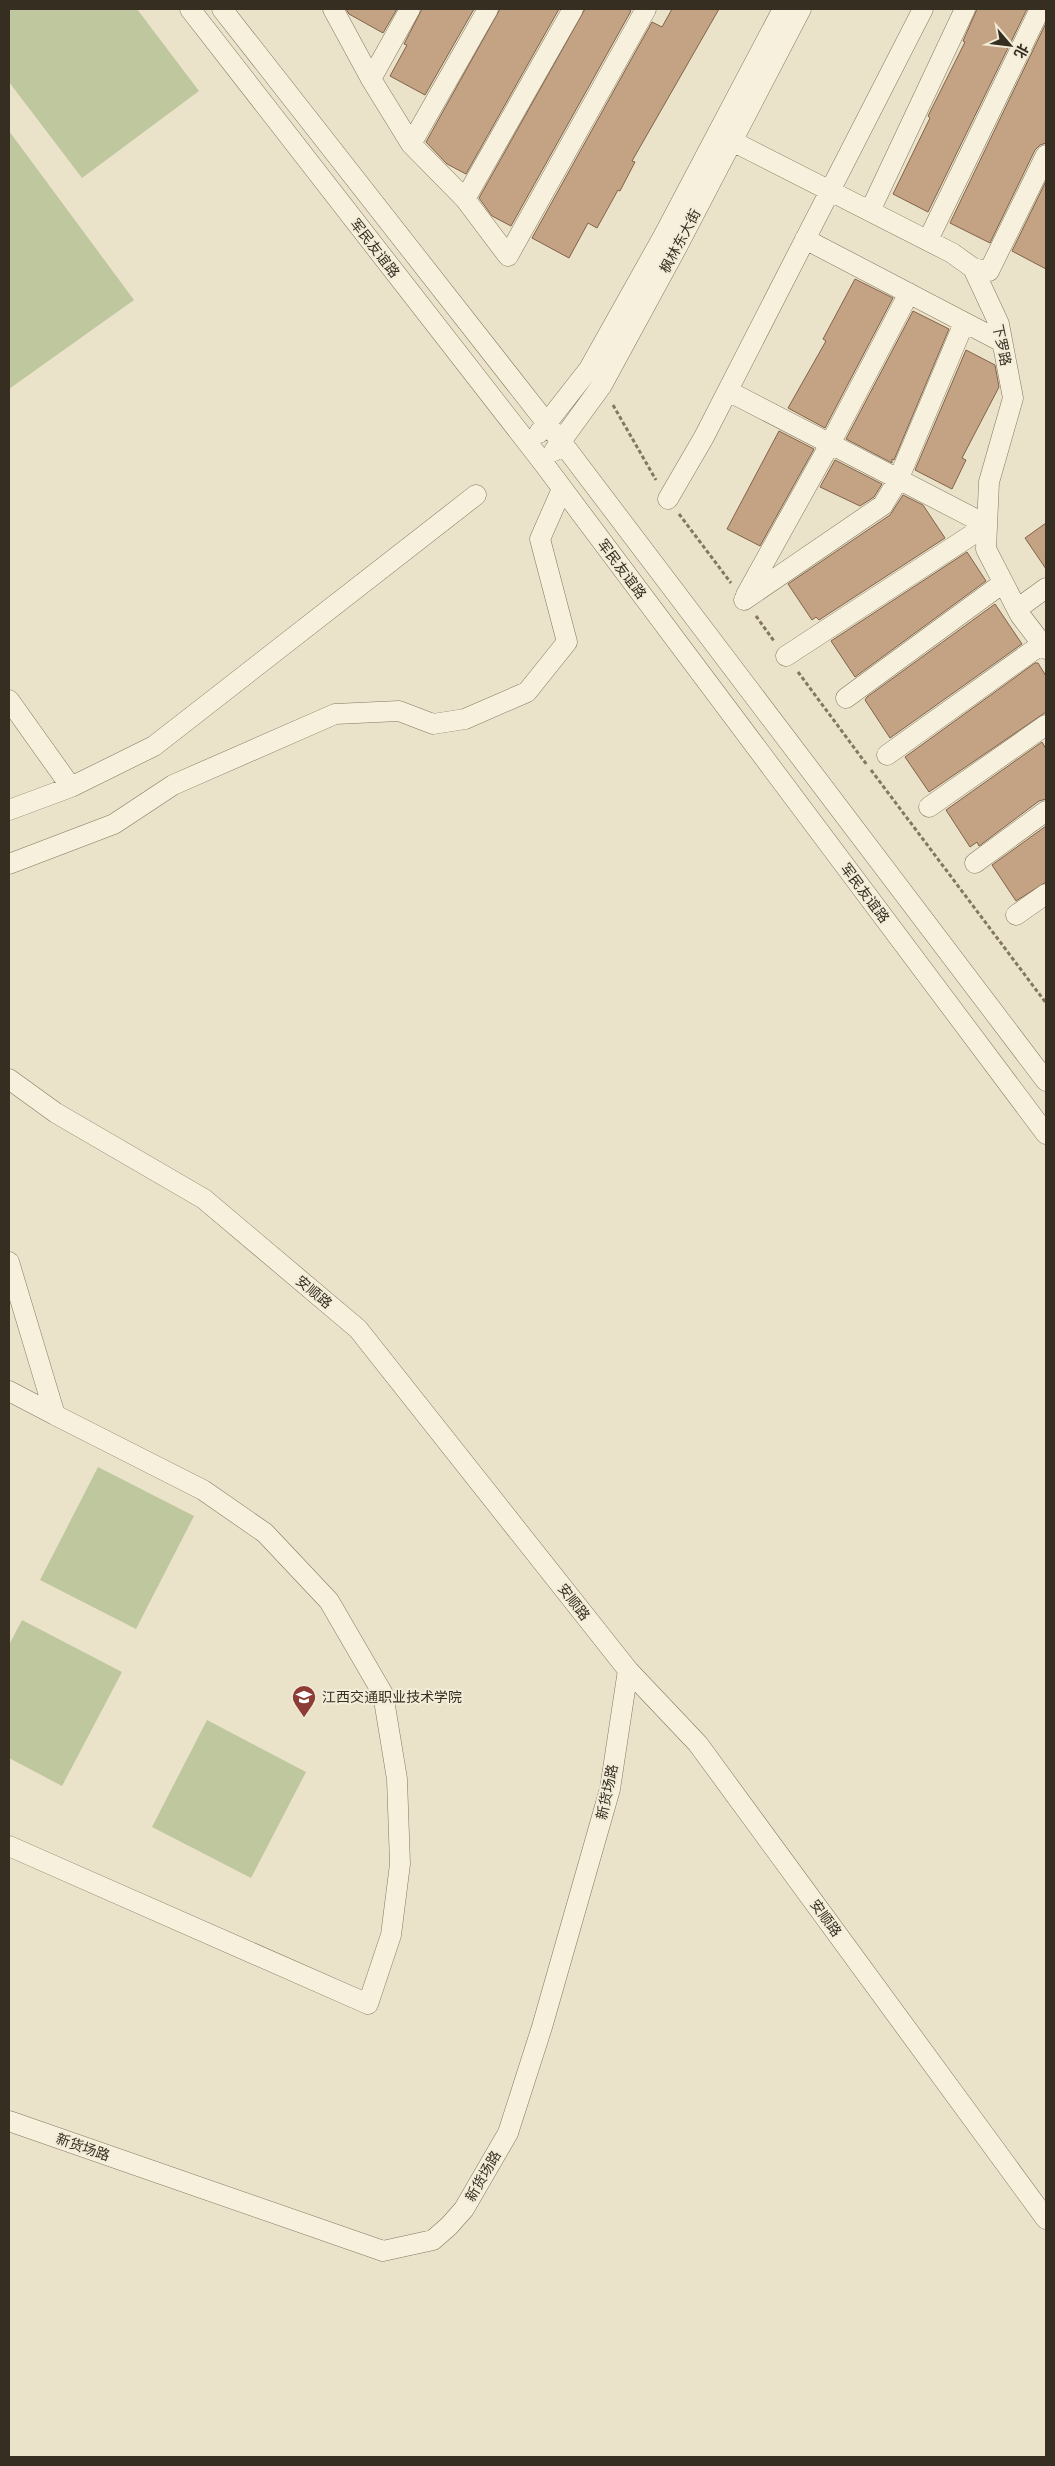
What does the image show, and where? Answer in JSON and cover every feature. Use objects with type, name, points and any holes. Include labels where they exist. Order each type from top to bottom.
[{"type":"street","name":"军民友谊路","points":[[190,9],[544,464],[1046,1134]]},
{"type":"street","name":"军民友谊路","points":[[222,9],[547,424],[1046,1081]]},
{"type":"street","points":[[334,9],[371,79],[411,144],[465,199],[508,256],[646,9]]},
{"type":"street","points":[[371,79],[410,9]]},
{"type":"street","points":[[411,144],[488,9]]},
{"type":"street","points":[[465,199],[573,9]]},
{"type":"street","name":"枫林东大街","points":[[529,447],[589,369],[664,235],[783,9]]},
{"type":"street","name":"枫林东大街","points":[[544,464],[602,385],[801,9]]},
{"type":"street","points":[[668,499],[728,391],[923,9]]},
{"type":"street","points":[[870,211],[965,9]]},
{"type":"street","points":[[928,240],[1040,9]]},
{"type":"street","name":"下罗路","points":[[732,141],[928,240],[952,253],[973,268],[999,324],[1013,398],[989,482],[986,549],[1017,609],[1044,647]]},
{"type":"street","points":[[973,268],[989,271],[1046,155]]},
{"type":"street","points":[[805,239],[1002,342]]},
{"type":"street","points":[[744,600],[830,444],[909,293]]},
{"type":"street","points":[[744,600],[882,506],[898,480],[964,323]]},
{"type":"street","points":[[728,391],[987,525]]},
{"type":"street","points":[[9,864],[114,824],[174,785],[335,714],[400,711],[433,724],[465,719],[527,692],[567,642],[540,539],[562,489]]},
{"type":"street","points":[[9,810],[71,787],[154,746],[476,495]]},
{"type":"street","points":[[786,656],[987,525]]},
{"type":"street","points":[[846,698],[1003,583]]},
{"type":"street","points":[[1017,609],[1046,588]]},
{"type":"street","points":[[887,755],[1044,647]]},
{"type":"street","points":[[9,700],[71,787]]},
{"type":"street","points":[[929,807],[1046,725]]},
{"type":"street","points":[[975,863],[1046,811]]},
{"type":"street","points":[[1016,915],[1046,894]]},
{"type":"street","name":"安顺路","points":[[9,1079],[56,1113],[204,1199],[358,1329],[628,1670],[698,1744],[1046,2219]]},
{"type":"street","points":[[9,1262],[55,1415]]},
{"type":"street","points":[[9,1391],[203,1490],[264,1533],[329,1601],[384,1694],[397,1779],[400,1864],[391,1935],[368,2004],[9,1846]]},
{"type":"street","name":"新货场路","points":[[9,2121],[383,2251],[433,2240],[464,2209],[508,2133],[553,1990],[610,1789],[628,1670]]},
{"type":"path","points":[[602,385],[668,499],[1046,1003]]},
{"type":"green space","points":[[9,9],[137,9],[199,91],[82,178],[9,82]]},
{"type":"green space","points":[[9,131],[134,300],[9,389]]},
{"type":"green space","points":[[98,1467],[194,1516],[136,1629],[40,1580]]},
{"type":"green space","points":[[22,1620],[122,1672],[62,1786],[9,1758],[9,1645]]},
{"type":"green space","points":[[207,1720],[306,1772],[251,1878],[152,1827]]},
{"type":"building","points":[[346,9],[397,9],[383,33],[349,14]]},
{"type":"building","points":[[422,9],[474,9],[425,95],[390,76],[407,45],[404,44]]},
{"type":"building","points":[[500,9],[559,9],[466,174],[447,164],[426,142]]},
{"type":"building","points":[[585,9],[628,9],[631,11],[511,226],[492,216],[479,198]]},
{"type":"building","points":[[672,9],[719,9],[632,161],[635,162],[620,191],[618,190],[597,228],[588,223],[569,258],[532,238],[652,22],[662,27]]},
{"type":"building","points":[[977,9],[1027,9],[928,212],[893,194],[930,118],[928,116],[965,42],[963,41]]},
{"type":"building","points":[[1046,23],[1046,143],[1040,145],[1035,150],[990,243],[950,223]]},
{"type":"building","points":[[1046,181],[1046,269],[1012,251]]},
{"type":"building","points":[[855,279],[893,298],[825,428],[788,408],[826,341],[823,339]]},
{"type":"building","points":[[913,311],[949,329],[894,460],[892,459],[892,463],[846,439]]},
{"type":"building","points":[[966,350],[995,365],[999,387],[962,458],[966,460],[952,489],[915,470]]},
{"type":"building","points":[[779,431],[814,449],[760,546],[727,529]]},
{"type":"building","points":[[835,460],[882,484],[874,497],[860,506],[820,487]]},
{"type":"building","points":[[903,495],[923,505],[945,538],[819,620],[816,617],[812,620],[788,584],[890,515]]},
{"type":"building","points":[[1046,523],[1046,569],[1025,538]]},
{"type":"building","points":[[967,552],[986,581],[855,677],[831,641]]},
{"type":"building","points":[[995,604],[1022,644],[890,738],[865,700],[867,697]]},
{"type":"building","points":[[1035,663],[1038,663],[1046,676],[1046,712],[929,792],[905,757]]},
{"type":"building","points":[[1042,742],[1046,749],[1046,799],[1039,801],[979,846],[977,842],[970,847],[946,810]]},
{"type":"building","points":[[1046,826],[1046,882],[1016,901],[992,865]]},
{"type":"place","name":"江西交通职业技术学院","points":[[304,1718]]}]
